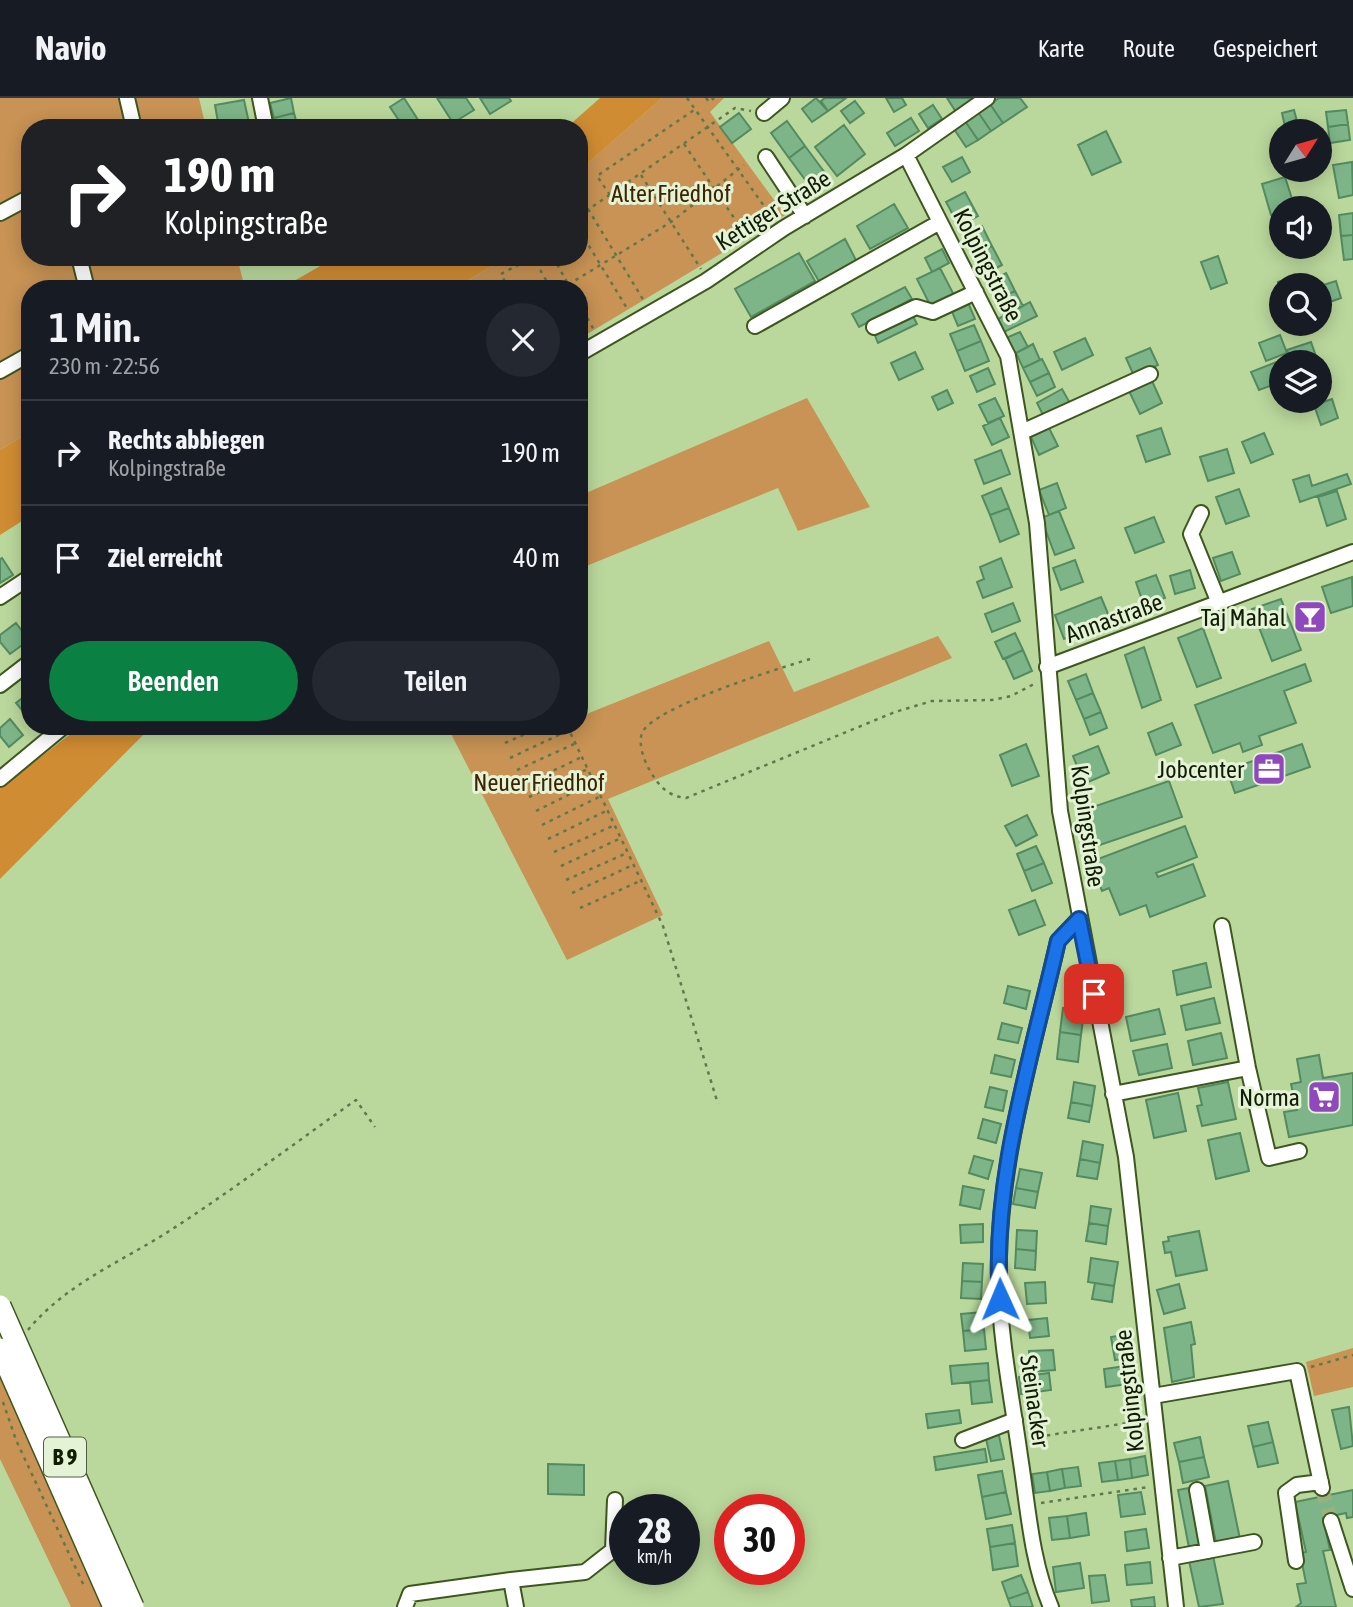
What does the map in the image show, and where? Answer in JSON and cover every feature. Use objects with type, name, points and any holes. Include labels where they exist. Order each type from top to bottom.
[{"type":"highway","name":"B 9","points":[[0,1306],[133,1607]]},
{"type":"highway","name":"B 9","points":[[0,1349],[114,1607]]},
{"type":"street","points":[[127,98],[132,119]]},
{"type":"street","points":[[260,98],[264,119]]},
{"type":"street","points":[[764,113],[782,98]]},
{"type":"street","name":"Kettiger Straße","points":[[588,349],[706,281],[905,155],[987,98]]},
{"type":"street","name":"Kolpingstraße","points":[[905,155],[1008,356],[1037,523],[1060,811],[1126,1157],[1176,1607]]},
{"type":"street","points":[[766,157],[805,216]]},
{"type":"street","points":[[0,213],[21,202]]},
{"type":"street","points":[[755,326],[940,222]]},
{"type":"street","points":[[874,327],[916,307],[933,312],[976,292]]},
{"type":"street","points":[[0,371],[21,359]]},
{"type":"street","points":[[1021,432],[1150,374]]},
{"type":"street","points":[[1201,513],[1191,534],[1219,603]]},
{"type":"street","name":"Annastraße","points":[[1048,671],[1353,552]]},
{"type":"street","points":[[0,597],[21,583]]},
{"type":"street","points":[[0,685],[21,669]]},
{"type":"street","points":[[0,779],[53,735]]},
{"type":"street","name":"Steinacker","points":[[1051,1607],[1043,1587],[1028,1504],[1003,1337],[999,1280],[1012,1149],[1058,941],[1079,919]]},
{"type":"street","points":[[1222,926],[1248,1068],[1269,1158],[1299,1151]]},
{"type":"street","points":[[1114,1094],[1248,1068]]},
{"type":"street","points":[[1153,1396],[1297,1371],[1320,1480],[1297,1485],[1286,1493],[1296,1561]]},
{"type":"street","points":[[963,1440],[1015,1420]]},
{"type":"street","points":[[1197,1490],[1208,1551]]},
{"type":"street","points":[[1331,1521],[1353,1589]]},
{"type":"street","points":[[1170,1558],[1254,1542]]},
{"type":"street","points":[[405,1607],[410,1594],[586,1572],[609,1553]]},
{"type":"street","points":[[511,1580],[516,1607]]},
{"type":"path","points":[[687,98],[776,223]]},
{"type":"path","points":[[706,98],[709,102],[714,98]]},
{"type":"path","points":[[646,303],[588,209],[736,108],[764,113]]},
{"type":"path","points":[[610,195],[597,176],[695,110]]},
{"type":"path","points":[[684,144],[749,240]]},
{"type":"path","points":[[580,280],[671,222],[744,165]]},
{"type":"path","points":[[640,174],[701,269]]},
{"type":"path","points":[[588,244],[630,313]]},
{"type":"path","points":[[504,280],[501,274],[516,266]]},
{"type":"path","points":[[588,318],[596,332]]},
{"type":"path","points":[[810,659],[681,706],[647,725],[641,735],[641,748],[658,783],[675,797],[686,798],[895,712],[932,701],[992,700],[1011,696],[1048,671]]},
{"type":"path","points":[[505,743],[523,735]]},
{"type":"path","points":[[510,758],[554,735]]},
{"type":"path","points":[[572,735],[663,926],[718,1104]]},
{"type":"path","points":[[517,770],[576,744]]},
{"type":"path","points":[[523,785],[582,757]]},
{"type":"path","points":[[529,797],[588,769]]},
{"type":"path","points":[[536,811],[594,782]]},
{"type":"path","points":[[542,825],[601,796]]},
{"type":"path","points":[[548,839],[608,810]]},
{"type":"path","points":[[554,852],[615,825]]},
{"type":"path","points":[[561,866],[621,838]]},
{"type":"path","points":[[566,880],[628,853]]},
{"type":"path","points":[[572,893],[634,865]]},
{"type":"path","points":[[580,908],[641,880]]},
{"type":"path","points":[[23,1337],[62,1296],[109,1265],[161,1236],[356,1100],[375,1127]]},
{"type":"path","points":[[1297,1371],[1353,1355]]},
{"type":"path","points":[[0,1392],[16,1440],[88,1595]]},
{"type":"path","points":[[1018,1440],[1155,1419]]},
{"type":"path","points":[[1028,1504],[1162,1485]]},
{"type":"green space","points":[[0,98],[199,98],[204,119],[21,119],[21,266],[239,266],[243,280],[21,280],[21,437],[0,450]]},
{"type":"green space","name":"Alter Friedhof","points":[[662,98],[724,98],[710,112],[785,215],[588,334],[588,280],[468,280],[492,266],[588,266],[588,163]]},
{"type":"green space","points":[[807,398],[870,507],[798,531],[778,488],[588,565],[588,492]]},
{"type":"green space","name":"Neuer Friedhof","points":[[938,636],[952,658],[608,799],[663,915],[567,960],[452,735],[588,735],[588,713],[769,641],[794,692]]},
{"type":"green space","points":[[1353,1348],[1353,1387],[1314,1396],[1306,1362]]},
{"type":"green space","points":[[0,1371],[104,1607],[71,1607],[0,1459]]},
{"type":"shaded area","points":[[600,98],[662,98],[588,163],[588,119],[576,119]]},
{"type":"shaded area","points":[[320,266],[492,266],[468,280],[296,280]]},
{"type":"shaded area","points":[[21,437],[21,522],[0,535],[0,450]]},
{"type":"shaded area","points":[[69,735],[143,735],[0,879],[0,788]]},
{"type":"building","points":[[291,98],[294,113],[274,118],[270,103]]},
{"type":"building","points":[[404,98],[417,119],[398,119],[390,107]]},
{"type":"building","points":[[437,98],[466,98],[474,110],[459,119],[450,119]]},
{"type":"building","points":[[480,98],[509,98],[511,101],[490,114]]},
{"type":"building","points":[[816,98],[828,111],[812,122],[802,109]]},
{"type":"building","points":[[825,98],[846,98],[828,111],[821,101]]},
{"type":"building","points":[[886,98],[902,98],[906,105],[894,112]]},
{"type":"building","points":[[947,98],[976,98],[956,112]]},
{"type":"building","points":[[999,98],[1020,98],[1027,107],[1003,123],[990,104]]},
{"type":"building","points":[[244,100],[248,119],[217,119],[215,105]]},
{"type":"building","points":[[855,101],[864,113],[850,123],[841,111]]},
{"type":"building","points":[[990,104],[1003,123],[991,131],[978,112]]},
{"type":"building","points":[[933,105],[942,119],[928,128],[919,114]]},
{"type":"building","points":[[1294,110],[1296,119],[1283,119],[1282,113]]},
{"type":"building","points":[[1346,110],[1348,124],[1332,126],[1332,119],[1327,119],[1326,112]]},
{"type":"building","points":[[978,112],[991,131],[978,140],[965,121]]},
{"type":"building","points":[[294,113],[296,119],[274,119]]},
{"type":"building","points":[[739,113],[751,129],[732,143],[720,127]]},
{"type":"building","points":[[911,118],[919,131],[895,146],[887,133]]},
{"type":"building","points":[[787,121],[805,146],[789,158],[771,133]]},
{"type":"building","points":[[965,121],[978,140],[966,147],[954,129]]},
{"type":"building","points":[[1348,124],[1350,140],[1332,143],[1332,126]]},
{"type":"building","points":[[844,125],[865,154],[837,176],[815,147]]},
{"type":"building","points":[[1106,131],[1121,162],[1092,175],[1078,145]]},
{"type":"building","points":[[805,146],[828,177],[812,189],[789,158]]},
{"type":"building","points":[[962,157],[970,172],[952,182],[943,167]]},
{"type":"building","points":[[1352,162],[1353,195],[1339,198],[1333,165]]},
{"type":"building","points":[[1287,182],[1291,196],[1269,196],[1269,208],[1262,184]]},
{"type":"building","points":[[965,192],[978,216],[959,226],[946,202]]},
{"type":"building","points":[[894,204],[908,228],[870,249],[857,226]]},
{"type":"building","points":[[1353,213],[1353,235],[1341,236],[1339,215]]},
{"type":"building","points":[[982,226],[992,246],[974,256],[963,236]]},
{"type":"building","points":[[1353,235],[1353,259],[1344,260],[1341,236]]},
{"type":"building","points":[[845,239],[857,262],[820,283],[807,261]]},
{"type":"building","points":[[992,246],[1002,265],[983,275],[974,256]]},
{"type":"building","points":[[942,249],[949,263],[932,272],[925,258]]},
{"type":"building","points":[[799,253],[815,281],[751,317],[735,289]]},
{"type":"building","points":[[1218,256],[1227,283],[1211,289],[1201,262]]},
{"type":"building","points":[[940,268],[955,297],[932,309],[917,279]]},
{"type":"building","points":[[1006,273],[1015,291],[996,300],[987,283]]},
{"type":"building","points":[[1336,281],[1341,298],[1332,301],[1332,282]]},
{"type":"building","points":[[905,287],[912,299],[859,327],[852,314]]},
{"type":"building","points":[[1015,291],[1023,306],[1004,316],[996,300]]},
{"type":"building","points":[[967,300],[975,319],[958,326],[950,307]]},
{"type":"building","points":[[1030,302],[1037,316],[1004,332],[998,319]]},
{"type":"building","points":[[912,314],[917,324],[878,343],[874,333]]},
{"type":"building","points":[[974,325],[981,341],[957,351],[950,334]]},
{"type":"building","points":[[1020,332],[1028,347],[1014,354],[1006,338]]},
{"type":"building","points":[[1280,336],[1286,350],[1269,350],[1269,360],[1266,361],[1259,343]]},
{"type":"building","points":[[1085,338],[1093,355],[1062,370],[1054,352]]},
{"type":"building","points":[[981,341],[989,361],[965,371],[957,351]]},
{"type":"building","points":[[1311,342],[1314,350],[1287,350]]},
{"type":"building","points":[[1033,344],[1040,360],[1023,368],[1016,353]]},
{"type":"building","points":[[1150,348],[1158,365],[1134,376],[1126,358]]},
{"type":"building","points":[[915,352],[923,369],[899,380],[891,363]]},
{"type":"building","points":[[1042,359],[1049,373],[1030,382],[1023,368]]},
{"type":"building","points":[[1269,365],[1269,386],[1259,390],[1251,372]]},
{"type":"building","points":[[988,368],[995,384],[977,392],[970,376]]},
{"type":"building","points":[[1049,373],[1055,387],[1037,396],[1030,382]]},
{"type":"building","points":[[1152,381],[1162,403],[1140,414],[1129,391]]},
{"type":"building","points":[[1062,389],[1071,405],[1045,419],[1037,403]]},
{"type":"building","points":[[947,390],[953,403],[938,410],[932,397]]},
{"type":"building","points":[[995,398],[1004,416],[988,423],[979,405]]},
{"type":"building","points":[[1332,399],[1338,418],[1321,425],[1317,413],[1332,413]]},
{"type":"building","points":[[1000,418],[1009,437],[992,445],[983,426]]},
{"type":"building","points":[[1049,428],[1058,446],[1039,455],[1031,437]]},
{"type":"building","points":[[1161,428],[1170,454],[1146,462],[1137,436]]},
{"type":"building","points":[[1264,433],[1273,454],[1251,463],[1242,442]]},
{"type":"building","points":[[1227,449],[1234,473],[1208,481],[1200,457]]},
{"type":"building","points":[[1001,450],[1010,474],[984,484],[975,460]]},
{"type":"building","points":[[1347,474],[1351,484],[1300,502],[1293,480],[1309,475],[1312,486]]},
{"type":"building","points":[[1057,483],[1066,508],[1049,515],[1039,490]]},
{"type":"building","points":[[1001,488],[1009,508],[990,515],[982,496]]},
{"type":"building","points":[[1239,489],[1249,516],[1226,524],[1216,497]]},
{"type":"building","points":[[1337,491],[1346,519],[1327,526],[1318,497]]},
{"type":"building","points":[[1009,508],[1019,534],[1000,542],[990,515]]},
{"type":"building","points":[[1059,511],[1074,548],[1055,555],[1041,518]]},
{"type":"building","points":[[1154,517],[1164,542],[1135,553],[1125,528]]},
{"type":"building","points":[[1232,552],[1240,574],[1221,581],[1213,558]]},
{"type":"building","points":[[2,558],[13,575],[0,583],[0,559]]},
{"type":"building","points":[[1001,558],[1012,587],[983,598],[977,582],[984,579],[980,567]]},
{"type":"building","points":[[1075,560],[1083,582],[1061,590],[1053,568]]},
{"type":"building","points":[[1190,570],[1195,588],[1175,594],[1170,576]]},
{"type":"building","points":[[1156,575],[1165,598],[1144,606],[1136,582]]},
{"type":"building","points":[[1352,577],[1353,606],[1331,613],[1322,587]]},
{"type":"building","points":[[1101,597],[1111,621],[1064,639],[1055,615]]},
{"type":"building","points":[[1281,599],[1301,650],[1272,661],[1252,609]]},
{"type":"building","points":[[1013,603],[1020,621],[992,632],[985,614]]},
{"type":"building","points":[[16,623],[21,630],[21,646],[10,654],[0,642],[0,635]]},
{"type":"building","points":[[1203,628],[1221,678],[1197,687],[1178,638]]},
{"type":"building","points":[[1015,633],[1023,650],[1003,659],[995,642]]},
{"type":"building","points":[[1144,647],[1161,700],[1142,708],[1125,655]]},
{"type":"building","points":[[1023,650],[1032,671],[1014,679],[1005,659]]},
{"type":"building","points":[[1305,664],[1311,681],[1284,691],[1296,723],[1259,736],[1262,745],[1243,752],[1240,743],[1213,753],[1195,705]]},
{"type":"building","points":[[1086,674],[1093,693],[1076,700],[1068,681]]},
{"type":"building","points":[[1093,693],[1101,712],[1084,719],[1076,700]]},
{"type":"building","points":[[1101,712],[1107,728],[1090,735],[1084,719]]},
{"type":"building","points":[[10,719],[23,735],[9,747],[0,736],[0,728]]},
{"type":"building","points":[[1172,723],[1181,745],[1156,755],[1148,733]]},
{"type":"building","points":[[1026,744],[1039,776],[1012,786],[1000,755]]},
{"type":"building","name":"Jobcenter","points":[[1302,744],[1310,767],[1235,793],[1227,770]]},
{"type":"building","points":[[1098,746],[1109,773],[1084,784],[1073,756]]},
{"type":"building","points":[[1169,781],[1182,817],[1094,847],[1081,811]]},
{"type":"building","points":[[1027,815],[1037,835],[1016,846],[1005,826]]},
{"type":"building","points":[[1185,826],[1197,857],[1156,873],[1158,877],[1193,864],[1205,896],[1150,917],[1146,905],[1120,915],[1109,888],[1102,891],[1090,862]]},
{"type":"building","points":[[1036,846],[1044,863],[1024,871],[1017,854]]},
{"type":"building","points":[[1044,863],[1052,883],[1032,891],[1024,871]]},
{"type":"building","points":[[1035,900],[1045,925],[1019,935],[1009,910]]},
{"type":"building","points":[[1206,963],[1211,987],[1177,995],[1173,971]]},
{"type":"building","points":[[1008,986],[1030,991],[1026,1009],[1004,1003]]},
{"type":"building","points":[[1214,998],[1220,1023],[1186,1030],[1181,1006]]},
{"type":"building","points":[[1063,1008],[1084,1011],[1081,1035],[1060,1032]]},
{"type":"building","points":[[1159,1009],[1165,1034],[1131,1041],[1126,1017]]},
{"type":"building","points":[[1002,1023],[1022,1028],[1018,1043],[998,1039]]},
{"type":"building","points":[[1060,1032],[1081,1035],[1078,1062],[1057,1059]]},
{"type":"building","points":[[1221,1033],[1227,1058],[1193,1065],[1188,1041]]},
{"type":"building","points":[[1167,1044],[1172,1068],[1139,1075],[1133,1051]]},
{"type":"building","points":[[995,1055],[1015,1060],[1011,1077],[991,1073]]},
{"type":"building","name":"Norma","points":[[1319,1055],[1323,1078],[1353,1073],[1353,1125],[1289,1137],[1284,1112],[1297,1110],[1291,1084],[1301,1082],[1297,1059]]},
{"type":"building","points":[[1074,1082],[1095,1086],[1092,1106],[1071,1102]]},
{"type":"building","points":[[1228,1082],[1236,1119],[1202,1126],[1197,1106],[1202,1105],[1198,1088]]},
{"type":"building","points":[[990,1087],[1007,1091],[1003,1111],[985,1107]]},
{"type":"building","points":[[1178,1093],[1186,1131],[1154,1138],[1146,1100]]},
{"type":"building","points":[[1071,1102],[1092,1106],[1089,1122],[1068,1118]]},
{"type":"building","points":[[983,1119],[1001,1124],[996,1143],[978,1138]]},
{"type":"building","points":[[1240,1133],[1249,1171],[1216,1179],[1208,1140]]},
{"type":"building","points":[[1083,1141],[1103,1145],[1100,1163],[1080,1159]]},
{"type":"building","points":[[974,1156],[993,1161],[988,1179],[969,1173]]},
{"type":"building","points":[[1080,1159],[1100,1163],[1097,1179],[1077,1176]]},
{"type":"building","points":[[1020,1169],[1042,1173],[1038,1192],[1016,1188]]},
{"type":"building","points":[[963,1186],[984,1190],[980,1209],[960,1205]]},
{"type":"building","points":[[1016,1188],[1038,1192],[1035,1208],[1013,1204]]},
{"type":"building","points":[[1091,1206],[1111,1209],[1108,1226],[1089,1223]]},
{"type":"building","points":[[1089,1223],[1108,1226],[1106,1244],[1086,1241]]},
{"type":"building","points":[[983,1224],[983,1242],[961,1243],[960,1225]]},
{"type":"building","points":[[1017,1230],[1037,1231],[1036,1251],[1016,1249]]},
{"type":"building","points":[[1199,1231],[1207,1270],[1176,1276],[1171,1252],[1165,1253],[1163,1242],[1169,1241],[1168,1237]]},
{"type":"building","points":[[1016,1249],[1036,1251],[1035,1270],[1015,1268]]},
{"type":"building","points":[[1091,1258],[1118,1262],[1114,1286],[1088,1282]]},
{"type":"building","points":[[963,1263],[983,1264],[982,1282],[962,1281]]},
{"type":"building","points":[[962,1281],[982,1282],[981,1299],[961,1298]]},
{"type":"building","points":[[1045,1282],[1046,1303],[1027,1304],[1025,1283]]},
{"type":"building","points":[[1095,1283],[1114,1286],[1112,1302],[1092,1299]]},
{"type":"building","points":[[1179,1284],[1185,1308],[1164,1314],[1157,1290]]},
{"type":"building","points":[[983,1312],[984,1329],[963,1331],[961,1314]]},
{"type":"building","points":[[1047,1318],[1049,1336],[1030,1338],[1028,1320]]},
{"type":"building","points":[[1191,1322],[1195,1344],[1191,1345],[1194,1377],[1172,1382],[1164,1328]]},
{"type":"building","points":[[984,1329],[986,1349],[965,1351],[963,1331]]},
{"type":"building","points":[[1124,1335],[1128,1358],[1115,1360],[1111,1337]]},
{"type":"building","points":[[1053,1350],[1055,1370],[1030,1372],[1029,1351]]},
{"type":"building","points":[[988,1363],[989,1380],[952,1384],[950,1366]]},
{"type":"building","points":[[1126,1366],[1128,1384],[1106,1387],[1104,1369]]},
{"type":"building","points":[[1049,1373],[1051,1390],[1021,1394],[1019,1377]]},
{"type":"building","points":[[989,1380],[992,1402],[972,1404],[970,1382]]},
{"type":"building","points":[[1349,1407],[1353,1446],[1341,1449],[1332,1410]]},
{"type":"building","points":[[959,1410],[961,1423],[928,1428],[926,1414]]},
{"type":"building","points":[[1268,1422],[1273,1442],[1253,1447],[1248,1426]]},
{"type":"building","points":[[998,1431],[1004,1459],[991,1461],[985,1434]]},
{"type":"building","points":[[1200,1437],[1204,1457],[1179,1462],[1174,1443]]},
{"type":"building","points":[[1273,1442],[1278,1463],[1258,1467],[1253,1447]]},
{"type":"building","points":[[985,1449],[987,1462],[936,1470],[934,1457]]},
{"type":"building","points":[[1145,1456],[1148,1475],[1132,1478],[1130,1459]]},
{"type":"building","points":[[1204,1457],[1209,1477],[1183,1483],[1179,1462]]},
{"type":"building","points":[[1130,1459],[1132,1478],[1118,1480],[1115,1461]]},
{"type":"building","points":[[1115,1461],[1118,1480],[1102,1482],[1099,1463]]},
{"type":"building","points":[[548,1464],[584,1465],[584,1495],[548,1494]]},
{"type":"building","points":[[1078,1467],[1081,1486],[1065,1488],[1062,1469]]},
{"type":"building","points":[[1062,1469],[1065,1488],[1050,1491],[1047,1472]]},
{"type":"building","points":[[1002,1471],[1006,1492],[982,1497],[978,1475]]},
{"type":"building","points":[[1047,1472],[1050,1491],[1035,1493],[1032,1474]]},
{"type":"building","points":[[1228,1481],[1240,1539],[1216,1543],[1205,1486]]},
{"type":"building","points":[[1189,1488],[1200,1546],[1189,1548],[1178,1490]]},
{"type":"building","points":[[1353,1490],[1353,1517],[1347,1518],[1346,1513],[1323,1518],[1330,1550],[1323,1551],[1336,1607],[1296,1607],[1301,1603],[1297,1584],[1306,1583],[1300,1553],[1306,1552],[1295,1502]]},
{"type":"building","points":[[1006,1492],[1011,1514],[986,1519],[982,1497]]},
{"type":"building","points":[[1141,1492],[1145,1514],[1121,1517],[1118,1495]]},
{"type":"building","points":[[1086,1513],[1089,1535],[1070,1538],[1067,1516]]},
{"type":"building","points":[[1067,1516],[1070,1538],[1052,1540],[1049,1518]]},
{"type":"building","points":[[1012,1525],[1015,1543],[990,1547],[987,1529]]},
{"type":"building","points":[[1146,1529],[1149,1548],[1127,1551],[1125,1532]]},
{"type":"building","points":[[1015,1543],[1018,1566],[993,1570],[990,1547]]},
{"type":"building","points":[[1212,1551],[1223,1604],[1199,1607],[1188,1556]]},
{"type":"building","points":[[1150,1562],[1152,1583],[1127,1585],[1125,1565]]},
{"type":"building","points":[[1080,1563],[1084,1588],[1056,1592],[1053,1567]]},
{"type":"building","points":[[1021,1575],[1028,1592],[1008,1599],[1002,1582]]},
{"type":"building","points":[[1105,1575],[1109,1601],[1092,1603],[1089,1576]]},
{"type":"building","points":[[1028,1592],[1033,1607],[1011,1607],[1008,1599]]},
{"type":"building","points":[[1154,1597],[1155,1607],[1132,1607],[1131,1600]]},
{"type":"tunnel","points":[[1322,1488],[1331,1521]]},
{"type":"place","name":"Taj Mahal","points":[[1310,617]]},
{"type":"place","name":"Jobcenter","points":[[1269,769]]},
{"type":"place","name":"Norma","points":[[1324,1097]]},
{"type":"route","points":[[1000,1299],[1003,1213],[1012,1149],[1058,941],[1079,919],[1094,994]]}]
